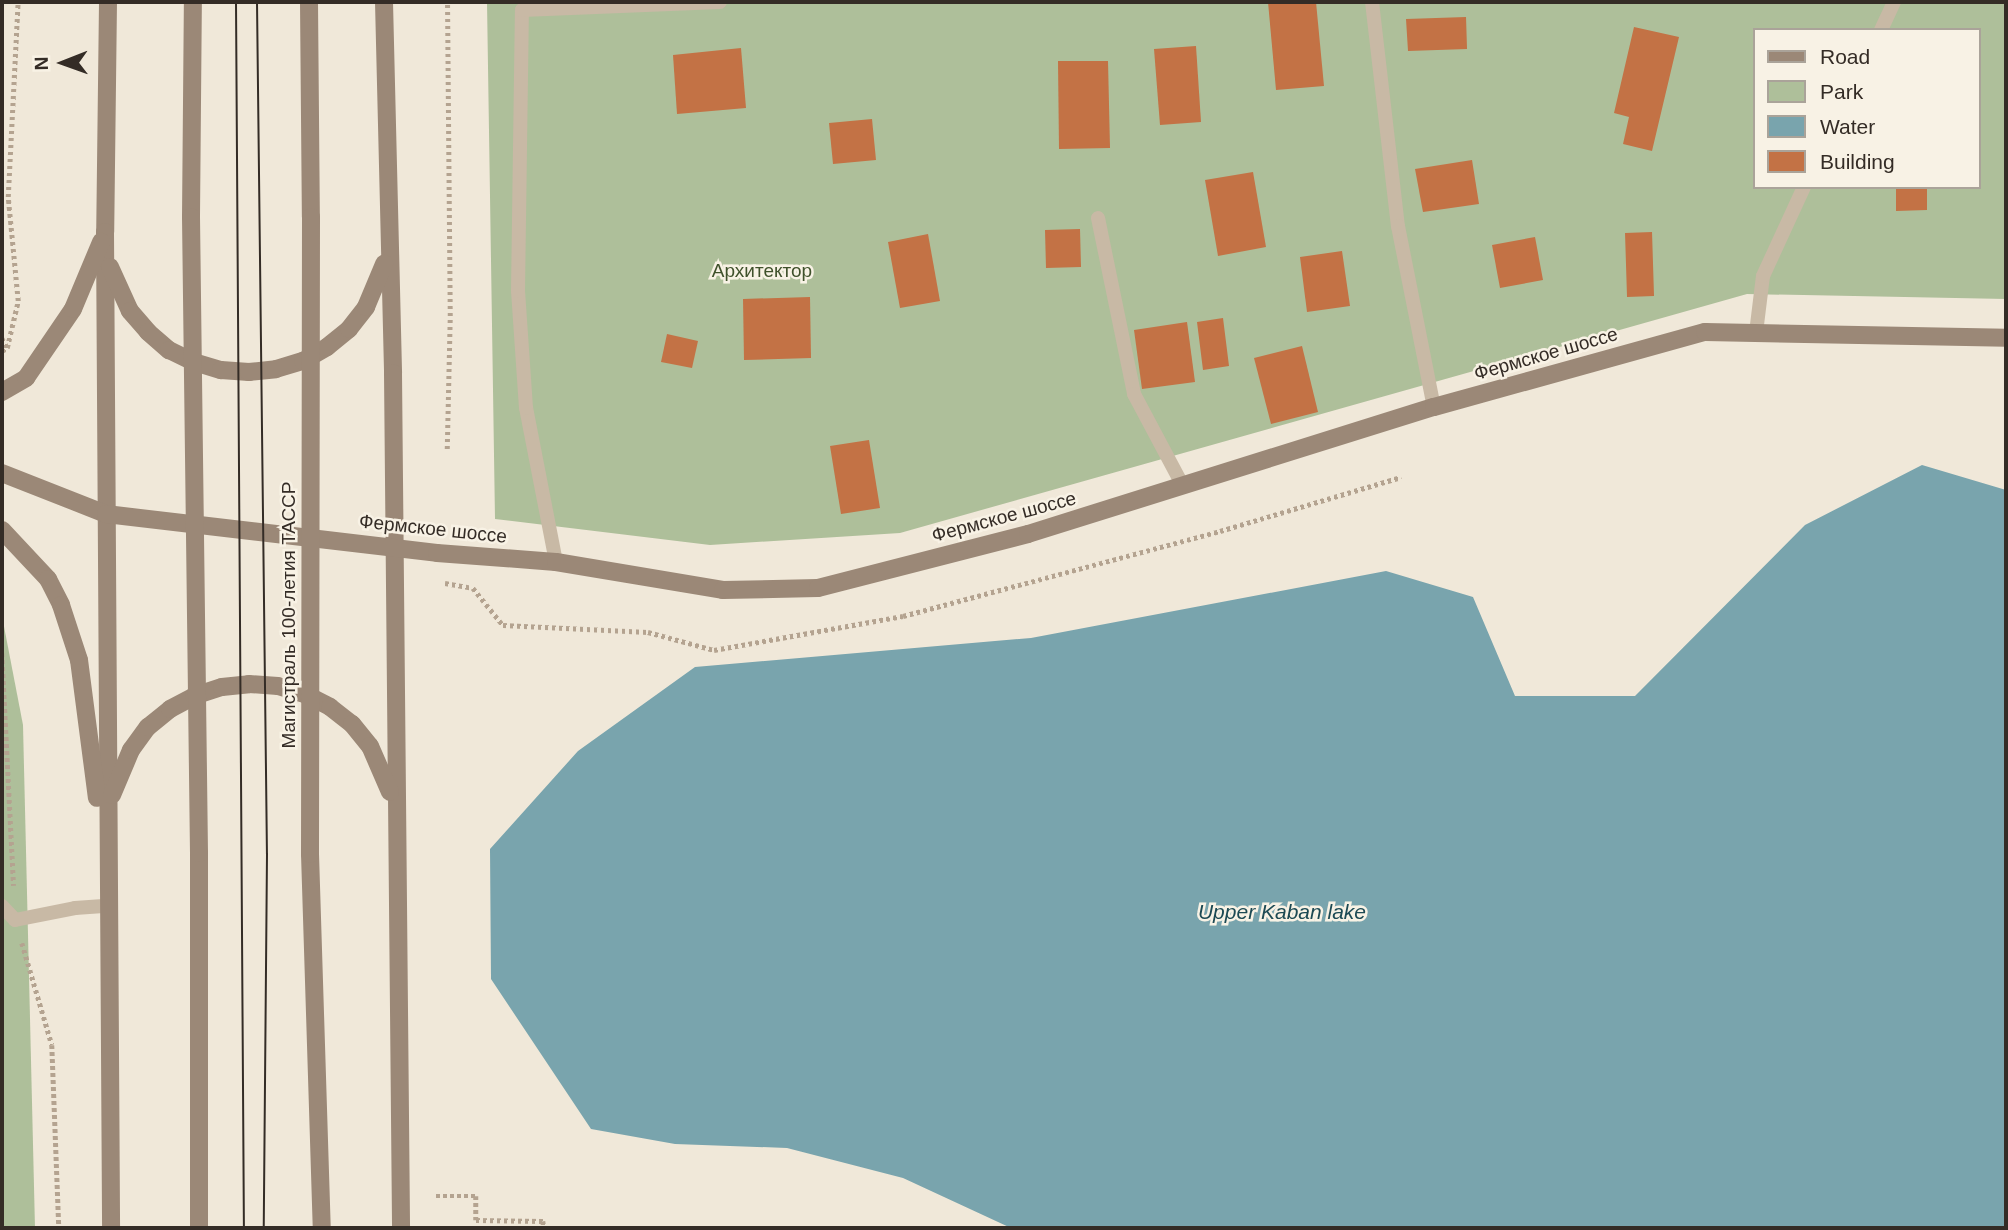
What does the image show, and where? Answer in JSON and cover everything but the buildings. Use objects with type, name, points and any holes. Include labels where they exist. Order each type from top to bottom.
[{"type":"main road","points":[[108,2],[105,232],[111,1228]]},
{"type":"main road","points":[[193,2],[191,217],[199,853],[199,1228]]},
{"type":"main road","name":"Магистраль 100-летия ТАССР","points":[[309,2],[310,854],[321,1228]]},
{"type":"main road","points":[[384,2],[394,547],[401,1228]]},
{"type":"main road","points":[[105,232],[107,260],[116,286],[148,332],[169,350],[194,362],[221,370],[248,373],[303,361],[327,347],[349,329],[366,307],[379,283],[387,256],[388,228]]},
{"type":"main road","points":[[2,392],[26,378],[73,309],[105,232]]},
{"type":"main road","name":"Фермское шоссе","points":[[2,473],[106,514],[394,547],[556,562],[723,590],[818,587],[1028,534],[1434,407],[1705,332],[2006,338]]},
{"type":"main road","points":[[2,530],[48,579],[61,605],[79,660],[107,886]]},
{"type":"main road","points":[[107,830],[118,775],[131,750],[148,727],[170,709],[194,695],[222,687],[249,684],[278,686],[304,694],[330,707],[352,724],[370,746],[384,771],[396,826]]},
{"type":"lane","points":[[556,562],[526,408],[521,330],[522,10],[720,2]]},
{"type":"lane","points":[[1371,2],[1398,226],[1434,407]]},
{"type":"lane","points":[[1882,28],[1894,2]]},
{"type":"lane","points":[[1756,333],[1763,276],[1803,189]]},
{"type":"lane","points":[[1098,218],[1134,394],[1184,486]]},
{"type":"lane","points":[[2,906],[15,920],[75,908],[107,906]]},
{"type":"path","points":[[4,349],[18,301],[8,197],[18,2]]},
{"type":"path","points":[[447,2],[450,316],[447,449]]},
{"type":"path","points":[[2,338],[4,349]]},
{"type":"path","points":[[436,1196],[476,1196],[476,1220],[543,1222],[544,1228]]},
{"type":"green space","name":"Архитектор","points":[[487,2],[2006,2],[2006,299],[1747,294],[900,533],[710,545],[495,519]]},
{"type":"green space","points":[[2,616],[23,725],[35,1228],[2,1228]]},
{"type":"water","name":"Upper Kaban lake","points":[[1922,465],[2006,490],[2006,1228],[1011,1228],[903,1178],[787,1148],[675,1144],[591,1129],[491,979],[490,849],[578,751],[695,667],[1031,638],[1386,571],[1473,597],[1515,696],[1635,696],[1805,525]]},
{"type":"tram line","points":[[236,2],[244,1228]]},
{"type":"tram line","points":[[257,2],[267,854],[264,1228]]}]
